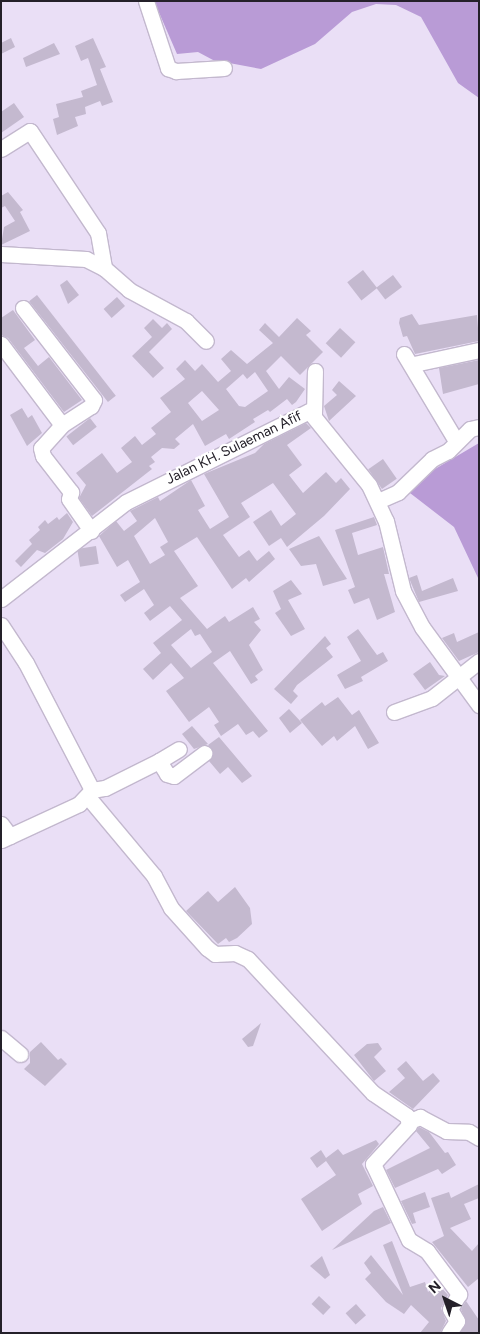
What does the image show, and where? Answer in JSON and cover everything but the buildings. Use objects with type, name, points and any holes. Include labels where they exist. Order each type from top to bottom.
[{"type":"street","points":[[146,1],[171,70],[224,68]]},
{"type":"street","points":[[1,149],[30,131],[98,233],[104,268]]},
{"type":"street","points":[[1,254],[86,260],[104,268],[114,280],[186,321],[206,341]]},
{"type":"street","points":[[23,308],[94,400],[91,406],[62,425],[41,448],[42,456],[71,492],[68,500],[91,531]]},
{"type":"street","points":[[1,344],[62,425]]},
{"type":"street","points":[[456,442],[409,359],[479,350]]},
{"type":"street","points":[[314,371],[314,414]]},
{"type":"street","name":"Jalan KH. Sulaeman Afif","points":[[1,599],[126,502],[304,412],[314,414],[378,501],[403,591],[460,680],[479,706]]},
{"type":"street","points":[[378,501],[398,492],[470,429],[479,427]]},
{"type":"street","points":[[1,625],[26,663],[90,794],[154,876],[171,908],[207,948],[215,954],[235,953],[248,959],[373,1093],[410,1120]]},
{"type":"street","points":[[394,712],[420,704],[460,680],[468,666],[479,661]]},
{"type":"street","points":[[4,833],[105,788],[159,762],[179,749]]},
{"type":"street","points":[[159,762],[167,774],[174,776],[204,753]]},
{"type":"street","points":[[1,1038],[20,1054]]},
{"type":"street","points":[[449,1333],[457,1321],[450,1309],[459,1294],[427,1251],[409,1240],[373,1164],[410,1120],[420,1117],[446,1130],[469,1132],[479,1138]]},
{"type":"shaded area","points":[[154,1],[479,1],[479,98],[458,83],[421,17],[396,5],[376,4],[352,12],[315,44],[261,69],[213,60],[198,52],[177,54]]},
{"type":"shaded area","points":[[479,443],[479,580],[454,527],[410,493],[435,469]]}]
